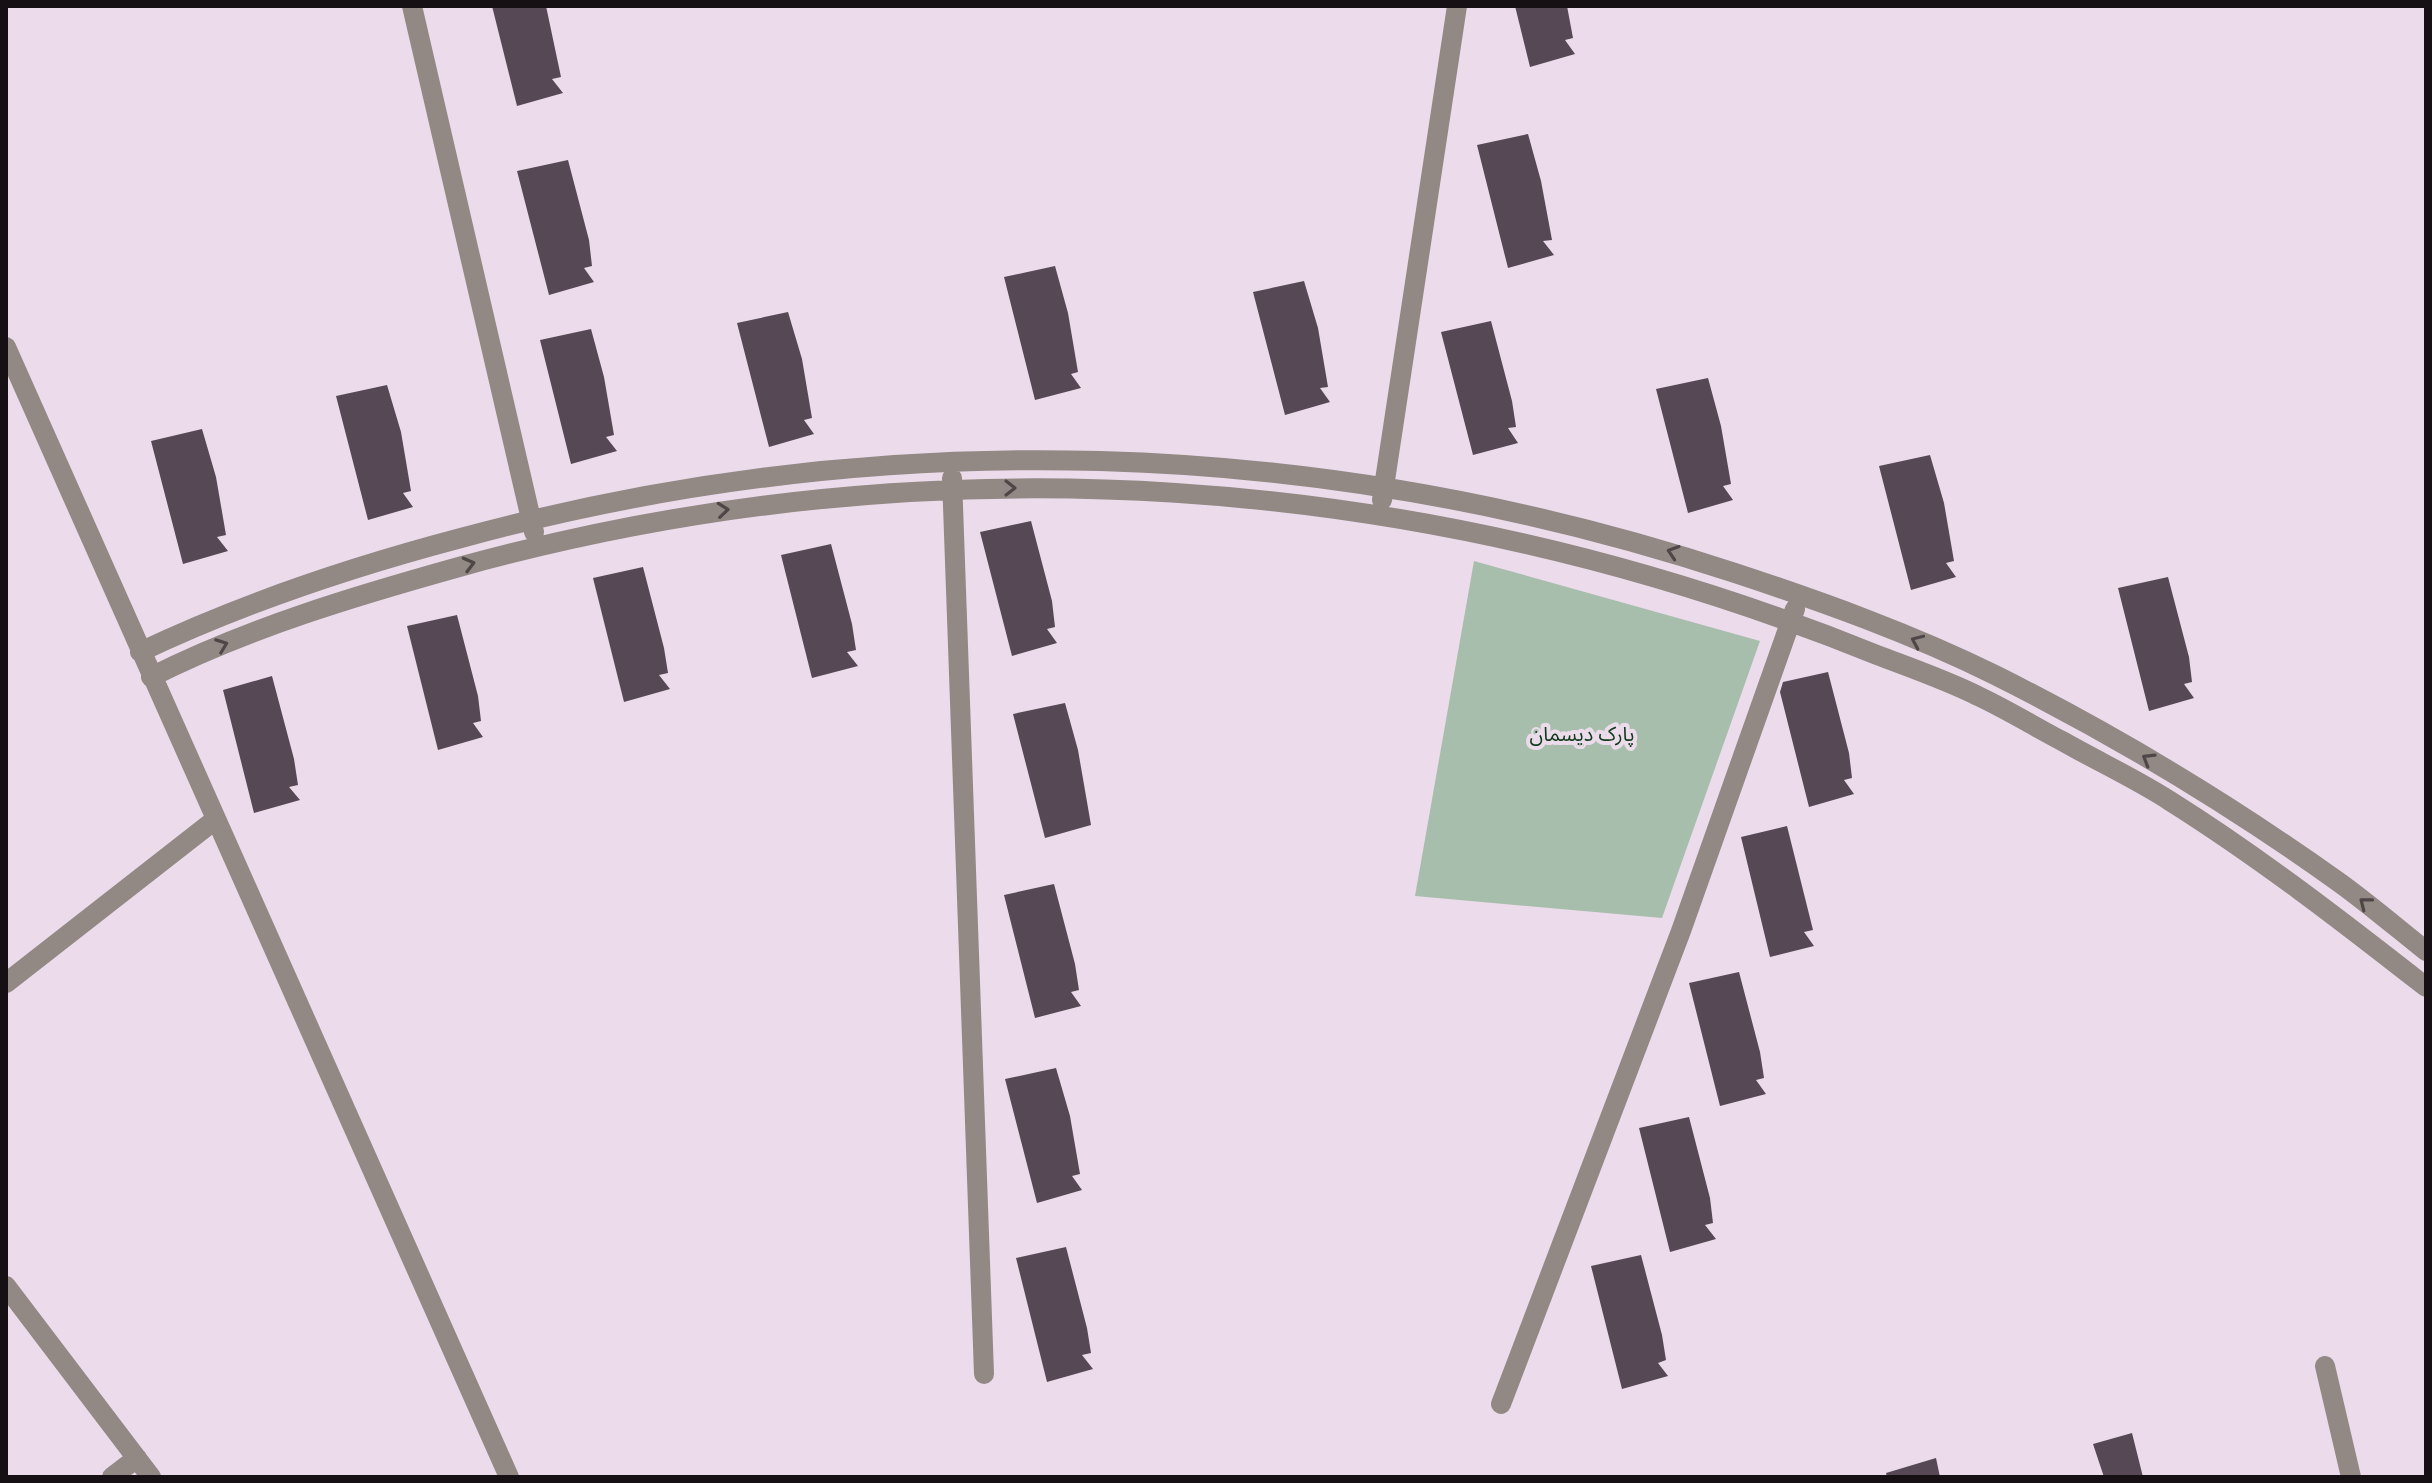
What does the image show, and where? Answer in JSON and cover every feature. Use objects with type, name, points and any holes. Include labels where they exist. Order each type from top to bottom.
[{"type":"street","points":[[412,6],[537,545]]},
{"type":"street","points":[[1380,517],[1457,6]]},
{"type":"street","points":[[6,347],[509,1477]]},
{"type":"street","points":[[140,652],[281,593],[401,554],[531,519],[688,487],[827,470],[951,462],[1078,459],[1203,466],[1383,487],[1484,505],[1646,543],[1876,623],[1992,674],[2122,744],[2227,806],[2330,876],[2426,951]]},
{"type":"street","points":[[951,462],[984,1374]]},
{"type":"street","points":[[151,677],[189,658],[291,619],[409,581],[537,545],[691,514],[953,488],[1075,487],[1230,495],[1501,537],[1636,571],[1790,619],[1979,696],[2168,799],[2323,906],[2426,987]]},
{"type":"street","points":[[1501,1404],[1681,931],[1790,619],[1802,595]]},
{"type":"street","points":[[6,983],[216,819]]},
{"type":"street","points":[[6,1286],[151,1477]]},
{"type":"street","points":[[2325,1366],[2351,1477]]},
{"type":"street","points":[[112,1477],[137,1458]]},
{"type":"green space","name":"پارک دیسمان","points":[[1474,561],[1760,641],[1662,918],[1415,896]]},
{"type":"building","points":[[492,6],[546,6],[561,77],[552,79],[563,93],[517,106]]},
{"type":"building","points":[[1515,6],[1567,6],[1573,38],[1565,40],[1575,54],[1530,67]]},
{"type":"building","points":[[1528,134],[1552,240],[1543,241],[1554,255],[1508,268],[1477,145]]},
{"type":"building","points":[[568,160],[589,240],[592,266],[584,268],[594,282],[549,295],[517,171]]},
{"type":"building","points":[[1055,266],[1068,313],[1078,372],[1071,374],[1081,388],[1035,400],[1004,277]]},
{"type":"building","points":[[1304,281],[1318,328],[1328,387],[1320,388],[1330,402],[1285,415],[1253,292]]},
{"type":"building","points":[[788,312],[802,359],[812,418],[804,420],[814,434],[769,447],[737,323]]},
{"type":"building","points":[[1491,321],[1512,401],[1516,427],[1508,428],[1518,443],[1473,455],[1441,332]]},
{"type":"building","points":[[591,329],[604,377],[614,435],[606,437],[617,451],[571,464],[540,340]]},
{"type":"building","points":[[1708,378],[1721,426],[1731,484],[1723,486],[1733,500],[1688,513],[1656,389]]},
{"type":"building","points":[[387,385],[401,432],[411,491],[403,493],[413,507],[368,520],[336,396]]},
{"type":"building","points":[[202,429],[216,477],[226,535],[217,537],[228,551],[183,564],[151,441]]},
{"type":"building","points":[[1930,455],[1944,503],[1954,561],[1946,563],[1956,577],[1911,590],[1879,466]]},
{"type":"building","points":[[1031,521],[1052,601],[1055,627],[1047,629],[1057,643],[1012,656],[980,532]]},
{"type":"building","points":[[831,544],[856,650],[847,652],[858,666],[812,678],[781,555]]},
{"type":"building","points":[[643,567],[668,673],[659,675],[670,689],[624,702],[593,578]]},
{"type":"building","points":[[2168,577],[2189,657],[2192,682],[2184,684],[2194,698],[2149,711],[2118,588]]},
{"type":"building","points":[[457,615],[478,696],[481,721],[473,723],[483,737],[438,750],[407,626]]},
{"type":"building","points":[[1828,672],[1849,753],[1852,778],[1844,780],[1854,794],[1809,807],[1780,692],[1783,682]]},
{"type":"building","points":[[272,676],[298,785],[289,787],[300,800],[254,813],[223,690]]},
{"type":"building","points":[[1065,703],[1078,750],[1091,825],[1045,838],[1013,714]]},
{"type":"building","points":[[1787,826],[1813,930],[1804,932],[1814,946],[1770,957],[1741,837]]},
{"type":"building","points":[[1054,884],[1075,964],[1079,990],[1071,992],[1081,1006],[1035,1018],[1004,895]]},
{"type":"building","points":[[1739,972],[1760,1052],[1764,1078],[1756,1080],[1766,1094],[1720,1106],[1689,983]]},
{"type":"building","points":[[1056,1068],[1070,1116],[1080,1174],[1072,1176],[1082,1190],[1037,1203],[1005,1079]]},
{"type":"building","points":[[1689,1117],[1710,1198],[1713,1223],[1705,1225],[1716,1239],[1670,1252],[1639,1128]]},
{"type":"building","points":[[1066,1247],[1091,1353],[1082,1355],[1093,1369],[1047,1382],[1016,1258]]},
{"type":"building","points":[[1641,1255],[1666,1360],[1658,1363],[1668,1376],[1622,1389],[1591,1266]]},
{"type":"building","points":[[2132,1433],[2143,1477],[2104,1477],[2093,1444]]},
{"type":"building","points":[[1936,1458],[1940,1477],[1887,1477],[1886,1473]]}]
